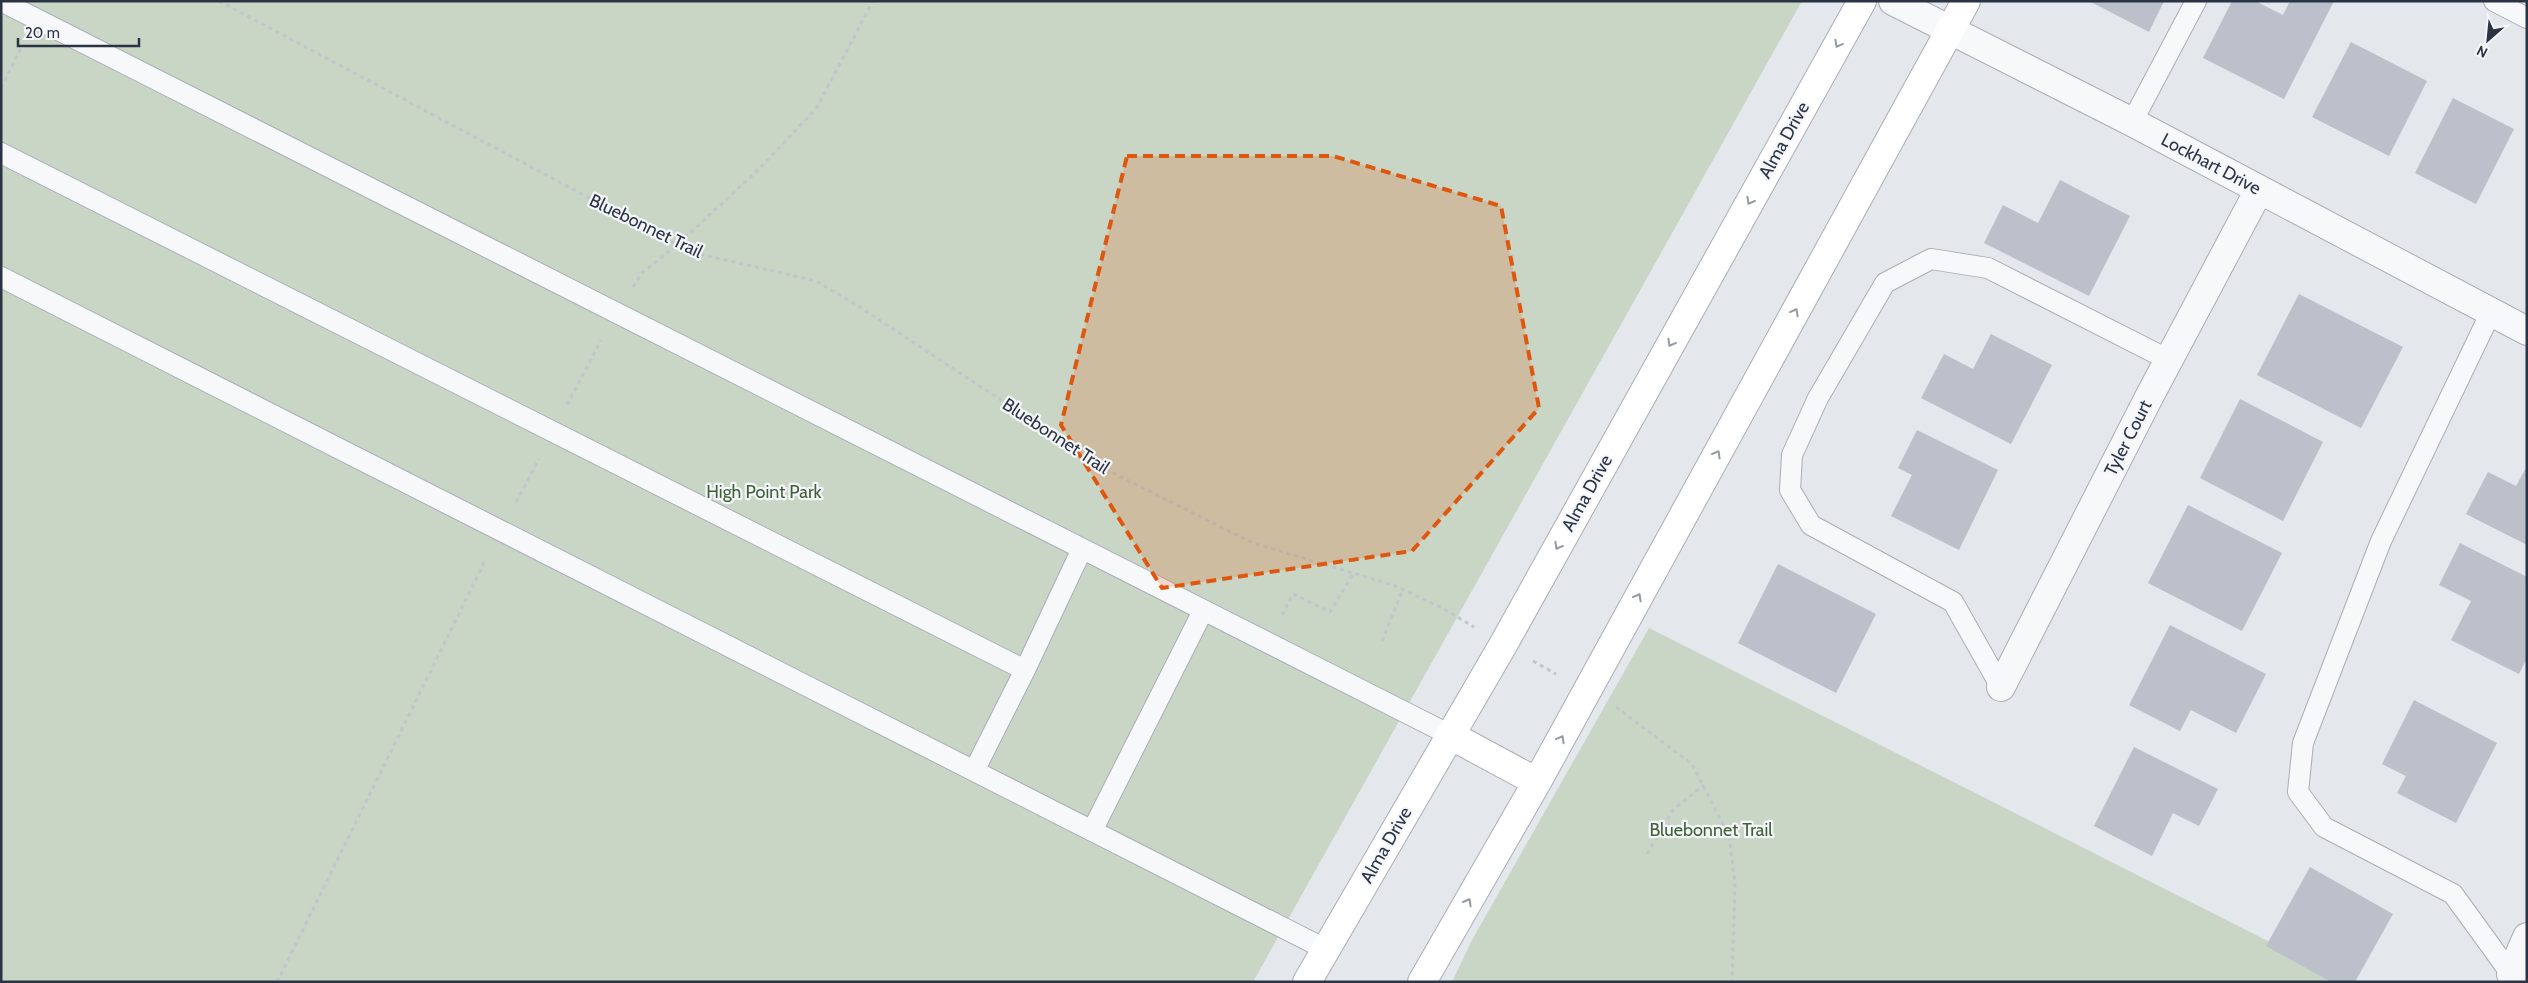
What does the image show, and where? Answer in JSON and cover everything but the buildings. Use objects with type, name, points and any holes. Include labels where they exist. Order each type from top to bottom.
[{"type":"main road","name":"Alma Drive","points":[[1306,982],[1503,644],[1862,1]]},
{"type":"main road","points":[[1422,982],[1537,782],[1966,1]]},
{"type":"main road","points":[[1450,735],[1537,782]]},
{"type":"street","name":"Lockhart Drive","points":[[1892,1],[2132,122],[2527,331]]},
{"type":"street","name":"Tyler Court","points":[[2001,687],[2169,360],[2259,190]]},
{"type":"street","points":[[2519,973],[2527,937]]},
{"type":"lane","points":[[1,1],[1450,735]]},
{"type":"lane","points":[[2132,122],[2196,1]]},
{"type":"lane","points":[[2494,1],[2527,18]]},
{"type":"lane","points":[[1,153],[1025,670]]},
{"type":"lane","points":[[2001,687],[1953,602],[1811,525],[1790,490],[1792,455],[1818,398],[1885,283],[1931,259],[1988,268],[2169,360]]},
{"type":"lane","points":[[1,277],[1325,949]]},
{"type":"lane","points":[[2490,312],[2381,541],[2303,743],[2298,792],[2324,827],[2452,894],[2519,973]]},
{"type":"lane","points":[[974,771],[1025,670],[1082,549]]},
{"type":"lane","points":[[1092,831],[1203,611]]},
{"type":"path","name":"Bluebonnet Trail","points":[[220,1],[691,252],[816,281],[858,306],[1109,471],[1253,543],[1403,589],[1444,608],[1503,644],[1628,714],[1692,764],[1729,836],[1735,884],[1732,982]]},
{"type":"path","points":[[277,982],[500,531],[554,432],[615,312],[642,273],[677,245],[755,173],[816,109],[873,1]]},
{"type":"path","points":[[1268,644],[1293,594],[1330,612],[1353,574]]},
{"type":"path","points":[[1382,641],[1403,589]]},
{"type":"path","points":[[1647,854],[1673,810],[1704,785]]},
{"type":"highlighted area","points":[[1127,156],[1333,156],[1501,206],[1539,408],[1412,551],[1162,588],[1061,425]]},
{"type":"green space","name":"High Point Park","points":[[1,1],[1802,1],[1253,982],[1,982]]},
{"type":"green space","name":"Bluebonnet Trail","points":[[1649,628],[2349,982],[1452,982],[1472,940]]}]
